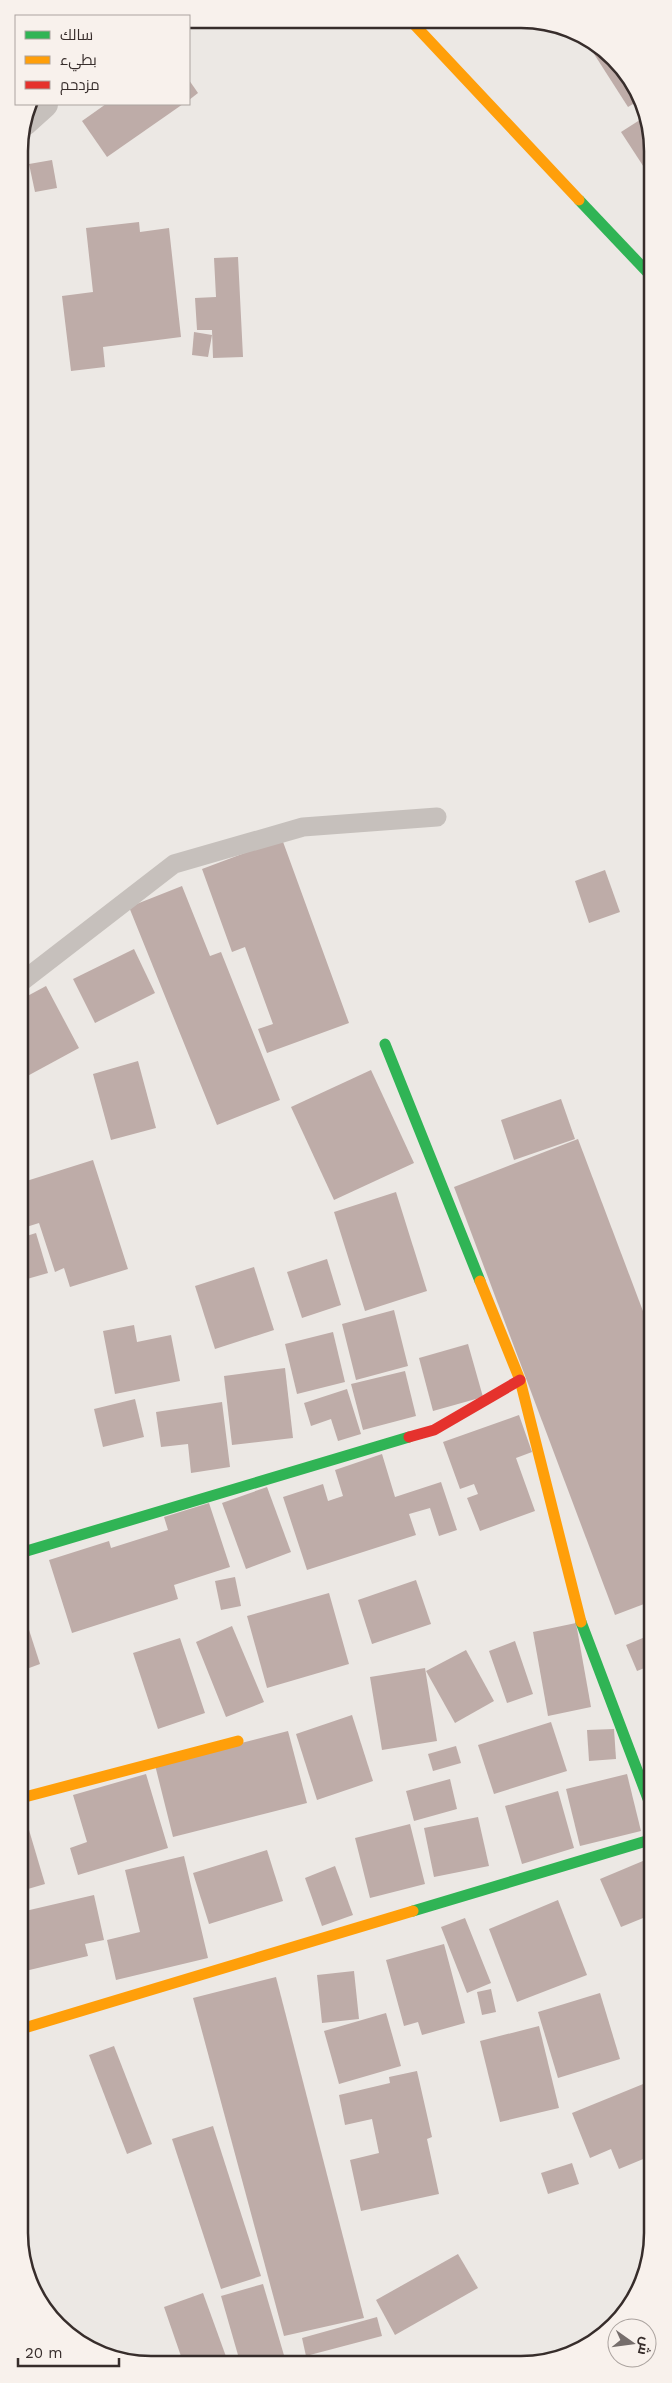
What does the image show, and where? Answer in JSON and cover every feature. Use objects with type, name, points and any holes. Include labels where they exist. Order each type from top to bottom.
[{"type":"street","points":[[418,28],[644,269]]},
{"type":"street","points":[[385,1044],[520,1380],[584,1632],[644,1791]]},
{"type":"street","points":[[28,1551],[434,1430],[520,1380]]},
{"type":"street","points":[[28,1796],[238,1741]]},
{"type":"street","points":[[28,2027],[644,1841]]},
{"type":"lane","points":[[28,977],[174,864],[303,827],[437,817]]},
{"type":"building","points":[[590,48],[608,64],[628,89],[635,103],[628,107]]},
{"type":"building","points":[[190,81],[198,93],[190,99]]},
{"type":"building","points":[[105,105],[182,105],[107,157],[82,121]]},
{"type":"building","points":[[640,120],[644,143],[644,167],[621,132]]},
{"type":"building","points":[[52,160],[57,188],[35,192],[29,164]]},
{"type":"building","points":[[139,222],[140,232],[169,228],[181,337],[103,347],[105,367],[71,371],[62,296],[93,292],[86,228]]},
{"type":"building","points":[[238,257],[243,357],[213,358],[212,330],[197,330],[195,298],[216,297],[214,258]]},
{"type":"building","points":[[194,332],[212,335],[208,357],[192,355]]},
{"type":"building","points":[[282,839],[349,1023],[267,1053],[258,1029],[273,1024],[245,947],[232,952],[202,869]]},
{"type":"building","points":[[605,870],[620,912],[589,923],[575,881]]},
{"type":"building","points":[[182,886],[210,956],[221,952],[280,1100],[217,1125],[129,907]]},
{"type":"building","points":[[134,949],[155,993],[95,1023],[73,979]]},
{"type":"building","points":[[46,986],[79,1048],[28,1076],[28,996]]},
{"type":"building","points":[[138,1061],[156,1128],[111,1140],[93,1074]]},
{"type":"building","points":[[371,1070],[414,1163],[334,1200],[291,1107]]},
{"type":"building","points":[[561,1099],[575,1139],[514,1160],[501,1120]]},
{"type":"building","points":[[578,1139],[644,1314],[644,1604],[615,1615],[454,1187]]},
{"type":"building","points":[[93,1160],[128,1269],[70,1287],[64,1268],[55,1272],[39,1223],[28,1226],[28,1180]]},
{"type":"building","points":[[396,1192],[427,1291],[365,1311],[334,1212]]},
{"type":"building","points":[[36,1233],[48,1273],[28,1279],[28,1236]]},
{"type":"building","points":[[327,1259],[341,1305],[302,1318],[287,1272]]},
{"type":"building","points":[[254,1267],[274,1330],[215,1349],[195,1286]]},
{"type":"building","points":[[394,1310],[408,1366],[356,1380],[342,1324]]},
{"type":"building","points":[[134,1325],[137,1342],[171,1335],[180,1381],[115,1394],[103,1331]]},
{"type":"building","points":[[333,1332],[345,1382],[297,1394],[285,1344]]},
{"type":"building","points":[[468,1344],[483,1397],[433,1411],[419,1358]]},
{"type":"building","points":[[285,1368],[293,1438],[232,1445],[224,1376]]},
{"type":"building","points":[[405,1371],[416,1416],[363,1430],[351,1384]]},
{"type":"building","points":[[347,1389],[361,1434],[338,1441],[331,1419],[311,1426],[304,1403]]},
{"type":"building","points":[[135,1399],[144,1437],[103,1447],[94,1409]]},
{"type":"building","points":[[222,1402],[230,1467],[191,1473],[188,1444],[161,1447],[156,1412]]},
{"type":"building","points":[[519,1415],[532,1452],[516,1458],[535,1511],[480,1531],[467,1498],[478,1494],[474,1484],[460,1489],[443,1442]]},
{"type":"building","points":[[382,1454],[395,1497],[441,1482],[457,1530],[439,1536],[430,1508],[409,1514],[416,1535],[307,1570],[283,1497],[323,1484],[328,1501],[343,1496],[335,1470]]},
{"type":"building","points":[[267,1487],[291,1552],[246,1569],[222,1503]]},
{"type":"building","points":[[209,1503],[230,1567],[174,1585],[178,1599],[72,1633],[49,1560],[109,1541],[111,1548],[168,1530],[164,1517]]},
{"type":"building","points":[[235,1577],[241,1606],[221,1610],[215,1581]]},
{"type":"building","points":[[416,1580],[431,1624],[372,1644],[358,1600]]},
{"type":"building","points":[[329,1593],[349,1664],[267,1688],[247,1616]]},
{"type":"building","points":[[576,1623],[591,1707],[548,1716],[533,1632]]},
{"type":"building","points":[[232,1626],[264,1702],[226,1717],[196,1642]]},
{"type":"building","points":[[28,1627],[40,1664],[28,1668]]},
{"type":"building","points":[[180,1638],[205,1713],[158,1729],[133,1653]]},
{"type":"building","points":[[644,1638],[644,1668],[637,1671],[626,1645]]},
{"type":"building","points":[[515,1641],[533,1694],[507,1703],[489,1651]]},
{"type":"building","points":[[466,1650],[494,1701],[455,1723],[426,1671]]},
{"type":"building","points":[[425,1668],[437,1741],[382,1750],[370,1677]]},
{"type":"building","points":[[352,1715],[373,1781],[317,1800],[296,1734]]},
{"type":"building","points":[[551,1722],[567,1771],[494,1794],[478,1745]]},
{"type":"building","points":[[614,1729],[616,1759],[589,1761],[587,1730]]},
{"type":"building","points":[[288,1731],[307,1803],[173,1837],[155,1765]]},
{"type":"building","points":[[456,1746],[461,1763],[433,1771],[428,1754]]},
{"type":"building","points":[[146,1774],[168,1848],[78,1875],[70,1848],[87,1842],[73,1795]]},
{"type":"building","points":[[627,1774],[641,1831],[580,1846],[566,1789]]},
{"type":"building","points":[[450,1779],[457,1809],[414,1821],[406,1791]]},
{"type":"building","points":[[558,1791],[574,1848],[522,1864],[505,1806]]},
{"type":"building","points":[[478,1817],[489,1866],[434,1877],[424,1828]]},
{"type":"building","points":[[410,1824],[425,1884],[370,1898],[355,1838]]},
{"type":"building","points":[[28,1827],[45,1884],[28,1889]]},
{"type":"building","points":[[267,1850],[283,1901],[209,1924],[193,1873]]},
{"type":"building","points":[[184,1856],[208,1958],[116,1980],[107,1940],[140,1932],[125,1870]]},
{"type":"building","points":[[644,1861],[644,1918],[621,1927],[600,1879]]},
{"type":"building","points":[[335,1866],[353,1915],[322,1926],[305,1878]]},
{"type":"building","points":[[94,1895],[104,1940],[85,1944],[88,1956],[28,1970],[28,1910]]},
{"type":"building","points":[[558,1900],[587,1975],[517,2002],[489,1929]]},
{"type":"building","points":[[465,1918],[491,1983],[467,1993],[441,1927]]},
{"type":"building","points":[[444,1944],[465,2023],[422,2035],[418,2022],[404,2026],[386,1960]]},
{"type":"building","points":[[354,1971],[359,2019],[322,2023],[317,1975]]},
{"type":"building","points":[[276,1977],[364,2318],[284,2336],[193,1998]]},
{"type":"building","points":[[491,1989],[496,2012],[482,2015],[477,1992]]},
{"type":"building","points":[[600,1993],[620,2059],[558,2078],[538,2012]]},
{"type":"building","points":[[386,2013],[401,2066],[339,2084],[324,2031]]},
{"type":"building","points":[[539,2026],[559,2108],[500,2122],[480,2041]]},
{"type":"building","points":[[114,2046],[152,2144],[127,2154],[89,2055]]},
{"type":"building","points":[[417,2071],[432,2137],[427,2139],[439,2194],[361,2211],[350,2160],[379,2153],[372,2119],[345,2125],[339,2095],[390,2083],[389,2077]]},
{"type":"building","points":[[644,2084],[644,2159],[619,2169],[611,2149],[590,2158],[572,2113]]},
{"type":"building","points":[[213,2126],[261,2276],[221,2289],[172,2139]]},
{"type":"building","points":[[572,2163],[579,2184],[548,2194],[541,2173]]},
{"type":"building","points":[[458,2254],[478,2288],[395,2335],[376,2300]]},
{"type":"building","points":[[263,2284],[284,2356],[238,2356],[221,2296]]},
{"type":"building","points":[[203,2293],[226,2356],[181,2356],[164,2307]]},
{"type":"building","points":[[377,2317],[382,2336],[306,2356],[302,2338]]},
{"type":"traffic: fast","points":[[579,200],[644,269]]},
{"type":"traffic: fast","points":[[385,1044],[480,1281]]},
{"type":"traffic: fast","points":[[28,1551],[409,1437]]},
{"type":"traffic: fast","points":[[581,1622],[644,1788]]},
{"type":"traffic: fast","points":[[413,1911],[644,1842]]},
{"type":"traffic: slow","points":[[418,28],[579,200]]},
{"type":"traffic: slow","points":[[480,1281],[520,1380],[581,1622]]},
{"type":"traffic: slow","points":[[28,1796],[238,1741]]},
{"type":"traffic: slow","points":[[28,2027],[413,1911]]},
{"type":"traffic: jam","points":[[409,1437],[434,1430],[520,1380]]}]
